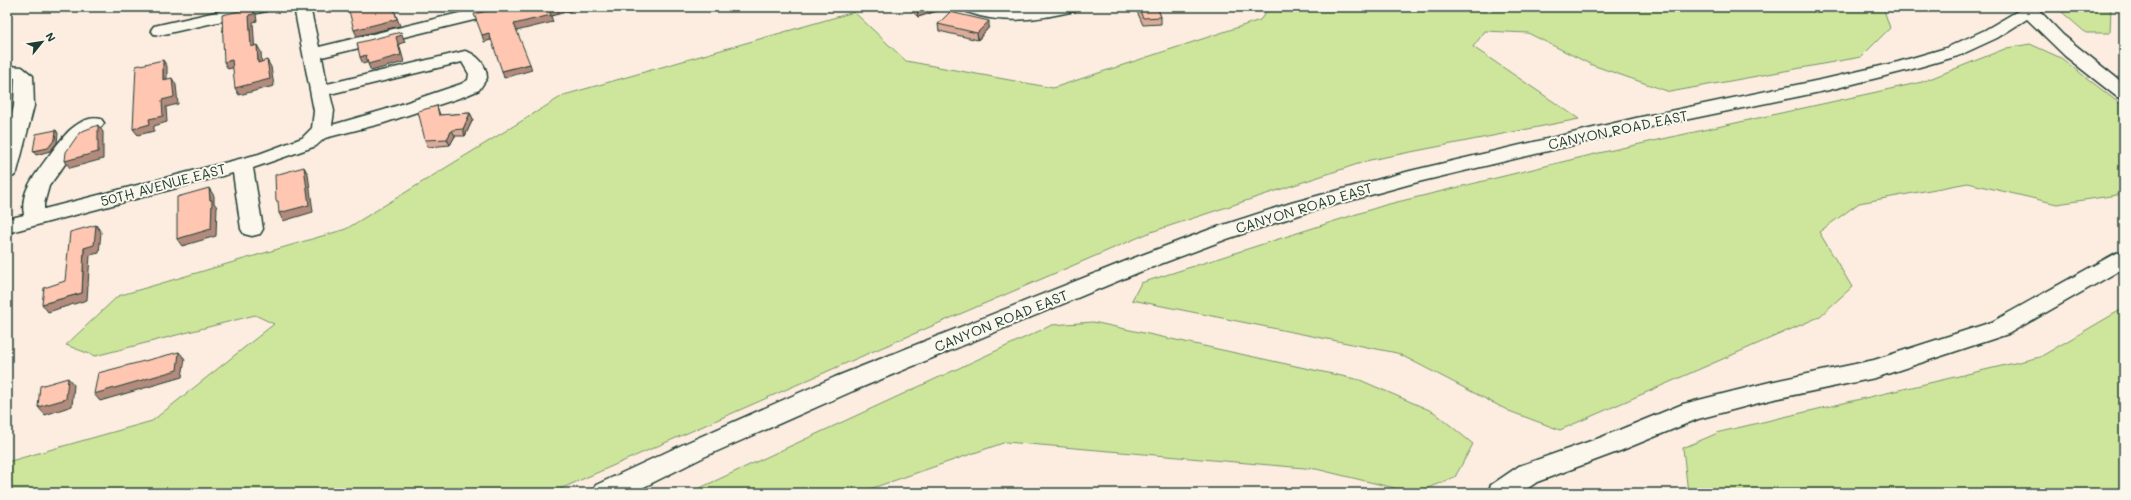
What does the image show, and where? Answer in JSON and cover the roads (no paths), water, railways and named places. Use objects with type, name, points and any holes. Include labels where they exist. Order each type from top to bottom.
[{"type":"main road","points":[[160,30],[260,7]]},
{"type":"main road","points":[[302,7],[324,111],[323,125],[317,135]]},
{"type":"main road","points":[[312,54],[505,7]]},
{"type":"main road","points":[[970,7],[988,13],[1014,16],[1029,15],[1069,7]]},
{"type":"main road","points":[[2029,9],[2058,40],[2124,93]]},
{"type":"main road","name":"CANYON ROAD EAST","points":[[606,493],[695,450],[844,384],[1134,266],[1219,234],[1298,208],[1410,177],[1636,124],[1825,85],[1903,66],[1952,52],[1991,34],[2029,9]]},
{"type":"main road","name":"50TH AVENUE EAST","points":[[7,226],[284,153],[309,142],[317,135],[377,119],[452,94],[472,85],[477,79],[477,69],[473,61],[464,56],[320,91]]},
{"type":"main road","points":[[7,71],[16,71],[24,76],[24,106],[7,172]]},
{"type":"main road","points":[[35,219],[33,204],[39,185],[77,134],[94,123]]},
{"type":"main road","points":[[242,164],[252,229]]},
{"type":"main road","points":[[1501,493],[1528,474],[1611,444],[1692,411],[1770,391],[1875,369],[2000,328],[2124,258]]}]
